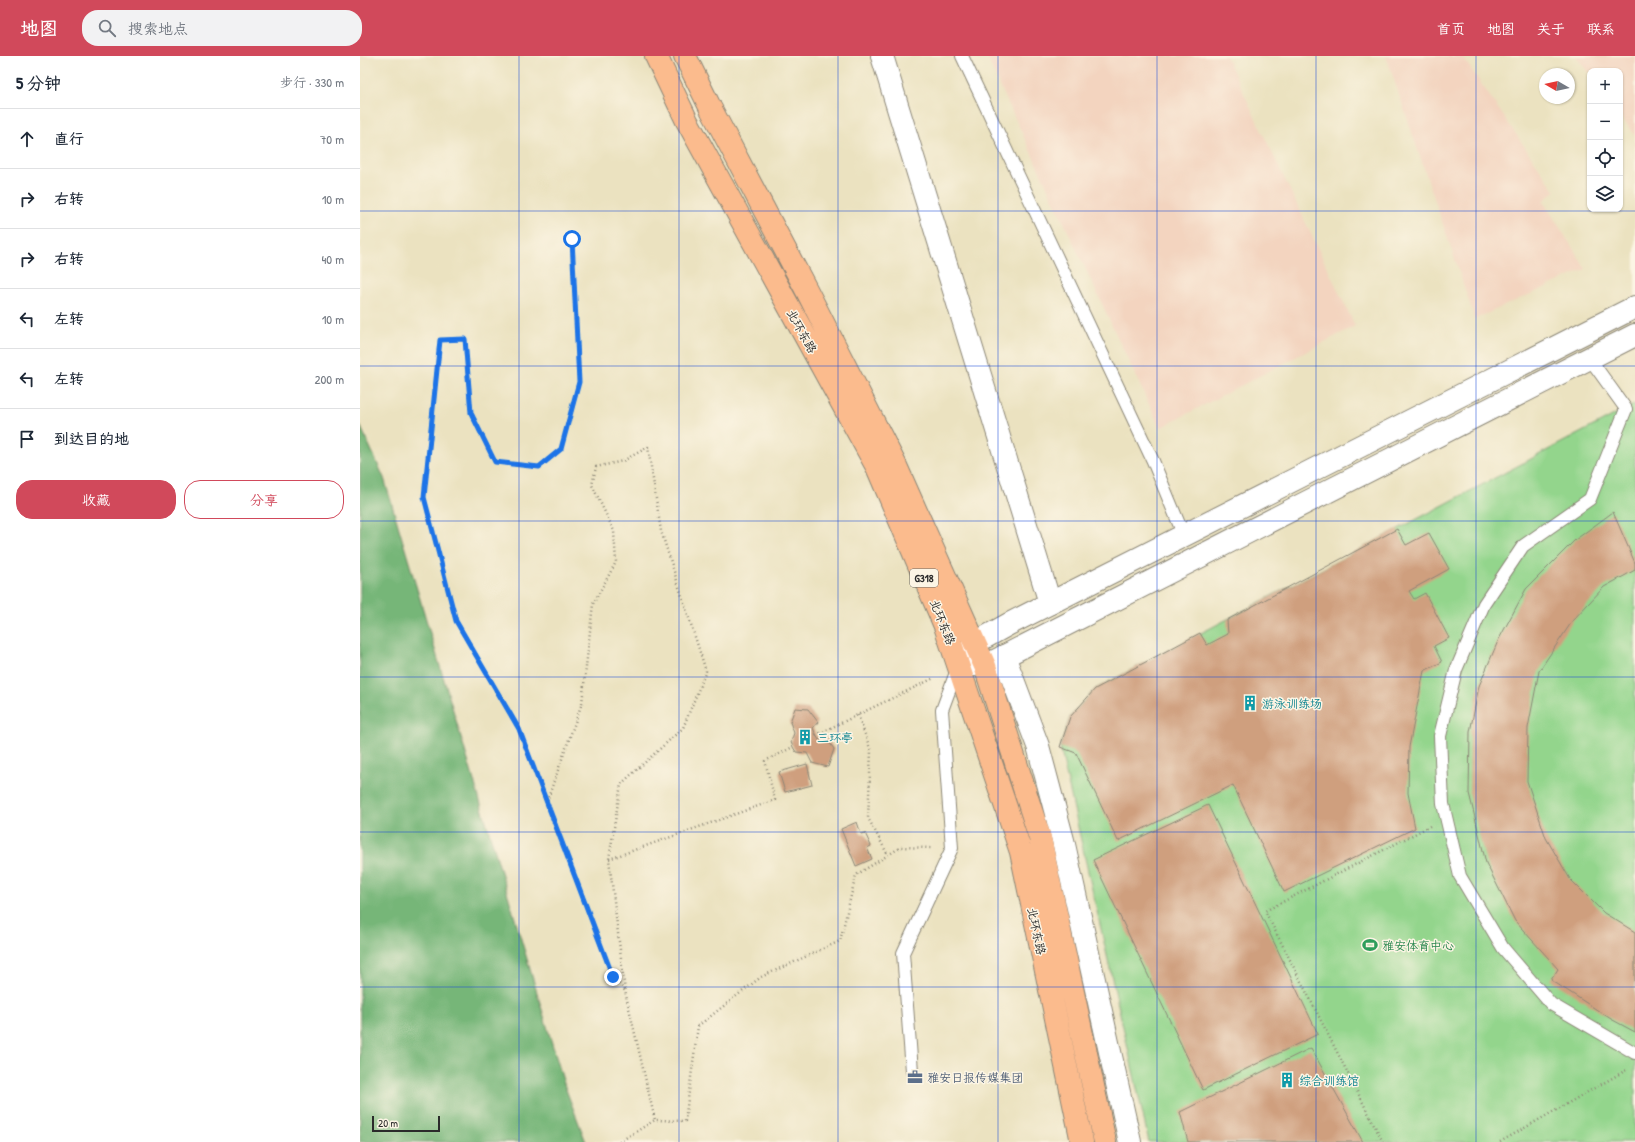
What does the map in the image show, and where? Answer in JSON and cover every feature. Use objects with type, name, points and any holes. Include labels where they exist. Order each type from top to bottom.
[{"type":"highway","name":"北环东路","points":[[656,56],[687,121],[877,467],[945,626],[1021,852],[1082,1142]]},
{"type":"highway","name":"北环东路","points":[[685,56],[895,464],[975,643],[994,661],[1040,838],[1105,1142]]},
{"type":"street","points":[[882,56],[1050,604]]},
{"type":"street","points":[[959,664],[975,643],[1635,307]]},
{"type":"street","points":[[959,664],[994,661],[1635,335]]},
{"type":"street","points":[[994,661],[1038,746],[1063,840],[1130,1142]]},
{"type":"lane","points":[[962,56],[1152,461],[1184,536]]},
{"type":"lane","points":[[1590,359],[1626,409],[1590,499],[1523,546],[1484,604],[1456,670],[1440,736],[1443,804],[1460,876],[1503,948],[1551,1004],[1635,1053]]},
{"type":"lane","points":[[912,1071],[903,953],[952,848],[942,710],[959,664]]},
{"type":"path","points":[[572,239],[579,382],[561,449],[539,467],[495,462],[471,413],[465,339],[440,340],[424,497],[456,621],[519,729],[613,977],[626,991]]},
{"type":"path","points":[[546,802],[582,703],[593,604],[616,562],[614,531],[592,485],[596,467],[623,461],[648,447],[661,532],[706,672],[683,728],[621,784],[609,859],[626,991],[654,1120]]},
{"type":"path","points":[[816,735],[934,678]]},
{"type":"path","points":[[858,715],[871,751],[868,818],[888,855]]},
{"type":"path","points":[[609,859],[775,800],[765,761],[793,747]]},
{"type":"path","points":[[1383,1142],[1265,911],[1447,818]]},
{"type":"path","points":[[619,1142],[654,1120],[685,1121],[698,1026],[761,977],[840,941],[856,876],[901,847],[952,848]]},
{"type":"path","points":[[1500,1142],[1628,1068]]},
{"type":"shaded area","points":[[986,56],[1226,56],[1355,326],[1160,428]]},
{"type":"shaded area","points":[[1386,56],[1462,56],[1555,191],[1543,201],[1586,269],[1475,319]]},
{"type":"shaded area","points":[[1576,56],[1635,56],[1635,136],[1623,119],[1623,68],[1587,68],[1587,71]]},
{"type":"green space","name":"雅安体育中心","points":[[1635,404],[1635,1142],[1149,1142],[1060,747],[1070,717],[1095,689]]},
{"type":"green space","points":[[360,425],[384,478],[565,1087],[586,1142],[360,1142]]},
{"type":"building","points":[[1613,512],[1635,563],[1635,570],[1604,587],[1573,620],[1539,671],[1528,728],[1527,781],[1546,838],[1570,879],[1604,913],[1635,932],[1635,1032],[1611,1019],[1551,980],[1558,969],[1515,921],[1486,863],[1469,793],[1470,732],[1479,686],[1498,641],[1526,589],[1575,540]]},
{"type":"building","name":"游泳训练场","points":[[1397,529],[1406,545],[1429,533],[1449,569],[1409,591],[1414,599],[1425,593],[1449,638],[1434,646],[1442,662],[1424,671],[1409,747],[1408,793],[1415,828],[1284,892],[1233,785],[1118,841],[1076,753],[1060,747],[1070,717],[1095,689],[1200,633],[1207,645],[1228,634],[1227,620]]},
{"type":"building","name":"三环亭","points":[[795,708],[808,709],[818,722],[813,728],[819,740],[827,739],[834,749],[828,767],[812,763],[807,753],[796,752],[793,747],[791,742],[794,733],[790,722]]},
{"type":"building","points":[[807,764],[812,785],[785,792],[779,772]]},
{"type":"building","points":[[1208,805],[1318,1034],[1203,1090],[1093,860]]},
{"type":"building","points":[[857,822],[861,834],[865,833],[871,846],[867,848],[872,859],[856,866],[841,829]]},
{"type":"building","name":"综合训练馆","points":[[1311,1048],[1363,1142],[1188,1142],[1180,1112]]},
{"type":"place","name":"游泳训练场","points":[[1250,703]]},
{"type":"place","name":"三环亭","points":[[805,737]]},
{"type":"place","name":"雅安体育中心","points":[[1370,945]]},
{"type":"place","name":"雅安日报传媒集团","points":[[915,1077]]},
{"type":"place","name":"综合训练馆","points":[[1287,1080]]},
{"type":"route","points":[[572,239],[579,382],[561,449],[539,467],[495,462],[471,413],[465,339],[440,340],[424,497],[456,621],[519,729],[613,977]]}]
